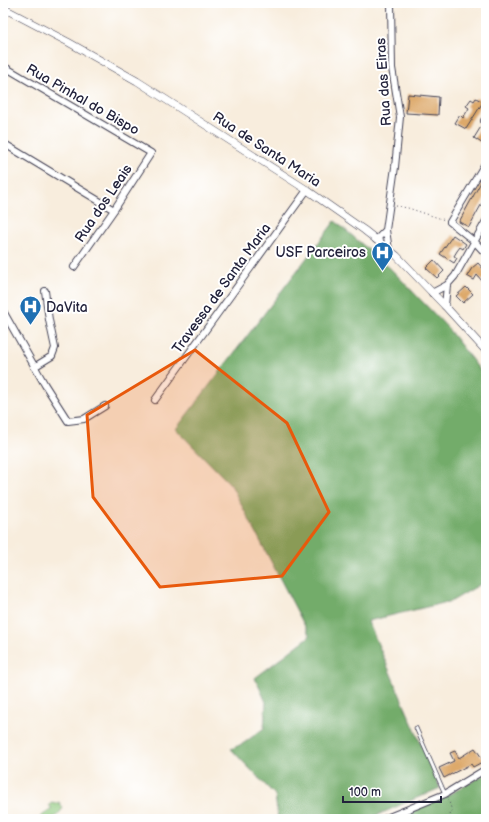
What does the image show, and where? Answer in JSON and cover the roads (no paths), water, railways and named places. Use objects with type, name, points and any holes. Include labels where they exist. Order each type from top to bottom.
[{"type":"street","name":"Rua das Eiras","points":[[389,250],[386,230],[400,118],[392,68],[391,3]]},
{"type":"street","name":"Rua de Santa Maria","points":[[3,8],[68,42],[137,81],[307,190],[397,256],[486,351]]},
{"type":"street","name":"Rua Pinhal do Bispo","points":[[3,66],[82,111],[151,153]]},
{"type":"street","points":[[3,143],[114,210]]},
{"type":"street","name":"Rua dos Leais","points":[[74,267],[114,210],[151,153]]},
{"type":"street","points":[[486,162],[450,222],[475,242],[486,254]]},
{"type":"street","name":"Travessa de Santa Maria","points":[[154,400],[307,190]]},
{"type":"street","points":[[432,293],[447,285],[455,276],[486,221]]},
{"type":"street","points":[[376,240],[386,230]]},
{"type":"street","points":[[445,306],[447,285]]},
{"type":"street","points":[[34,367],[52,356],[55,348],[45,291]]},
{"type":"street","points":[[3,311],[6,322],[68,420],[84,419],[105,406]]},
{"type":"street","points":[[384,819],[446,794],[486,770]]},
{"type":"lane","points":[[416,728],[446,794]]},
{"type":"place","name":"USF Parceiros","points":[[382,272]]},
{"type":"place","name":"DaVita","points":[[31,326]]}]
